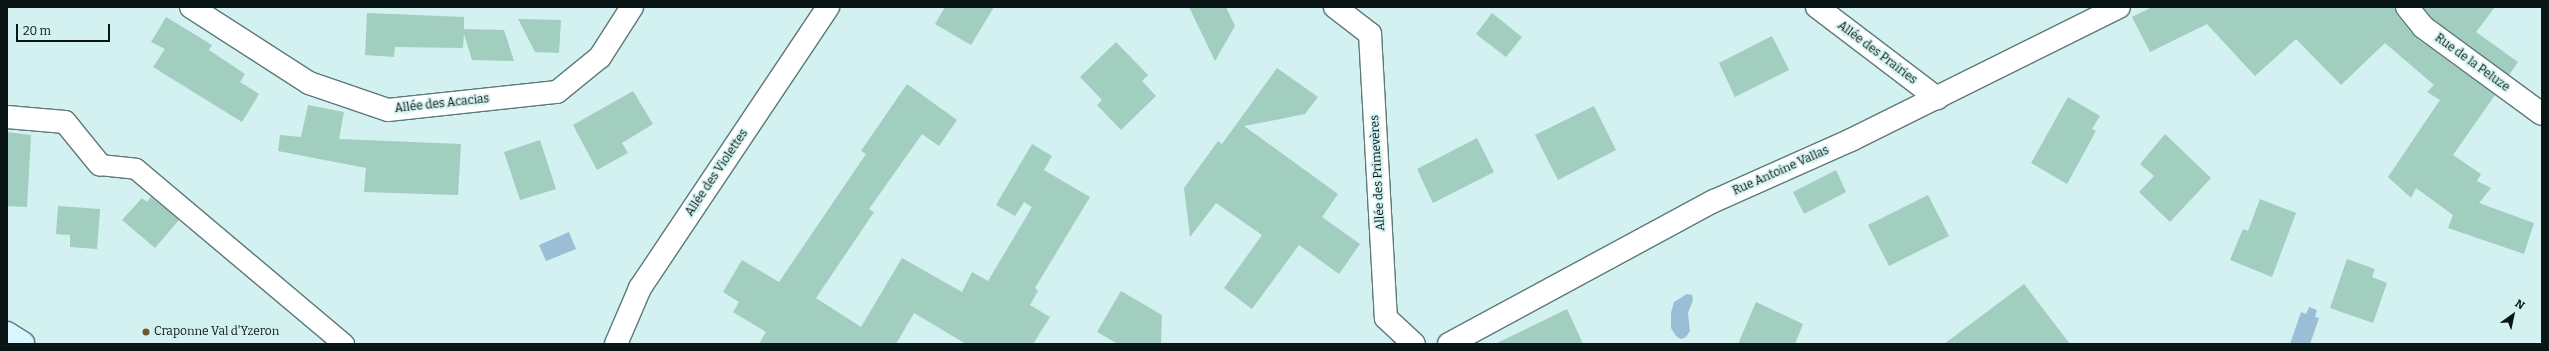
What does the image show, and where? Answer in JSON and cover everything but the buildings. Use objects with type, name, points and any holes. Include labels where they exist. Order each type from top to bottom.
[{"type":"street","name":"Allée des Acacias","points":[[191,7],[309,83],[388,110],[557,92],[600,57],[632,7]]},
{"type":"street","name":"Allée des Violettes","points":[[616,344],[640,288],[828,7]]},
{"type":"street","name":"Allée des Primevères","points":[[1335,7],[1370,34],[1386,318],[1414,344]]},
{"type":"street","name":"Allée des Prairies","points":[[1818,7],[1937,98]]},
{"type":"street","name":"Rue Antoine Vallas","points":[[1449,344],[1714,201],[1937,98],[2119,7]]},
{"type":"street","name":"Rue de la Peluze","points":[[2407,7],[2423,27],[2542,114]]},
{"type":"street","points":[[7,117],[65,122],[100,165],[136,169],[344,344]]},
{"type":"water","points":[[569,232],[576,249],[546,261],[539,245]]},
{"type":"water","points":[[1687,294],[1692,295],[1693,300],[1688,313],[1690,331],[1686,337],[1681,339],[1676,336],[1671,328],[1671,313],[1674,302]]},
{"type":"water","points":[[2309,307],[2317,310],[2315,317],[2319,318],[2310,344],[2290,344],[2301,312],[2306,314]]},
{"type":"place","name":"Craponne Val d'Yzeron","points":[[146,332]]}]
